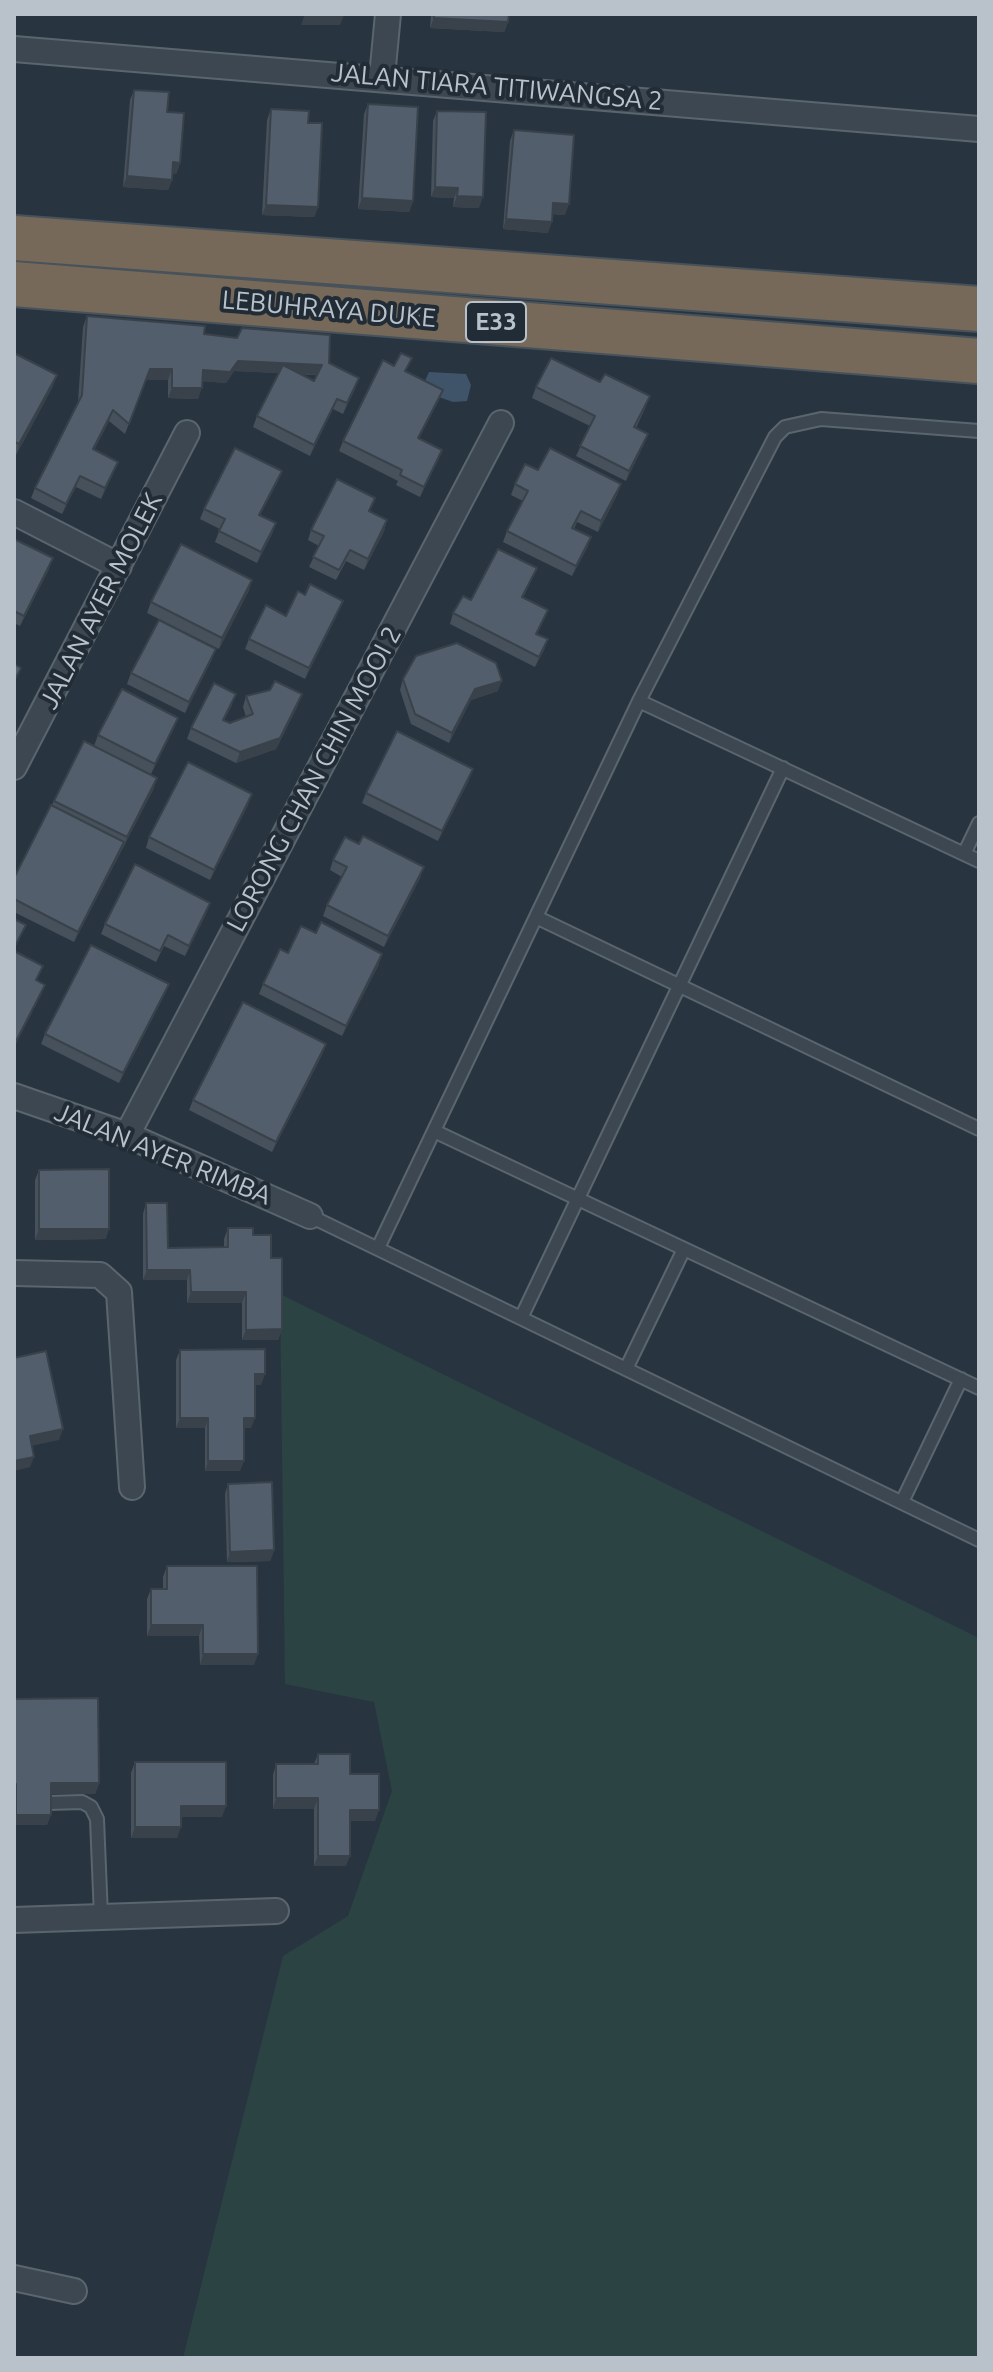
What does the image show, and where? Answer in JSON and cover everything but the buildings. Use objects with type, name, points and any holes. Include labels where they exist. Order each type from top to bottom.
[{"type":"highway","name":"LEBUHRAYA DUKE","points":[[14,238],[979,309]]},
{"type":"highway","name":"LEBUHRAYA DUKE","points":[[14,284],[979,361]]},
{"type":"street","points":[[382,77],[388,14]]},
{"type":"street","name":"JALAN TIARA TITIWANGSA 2","points":[[14,49],[382,77],[979,129]]},
{"type":"street","name":"LORONG CHAN CHIN MOOI 2","points":[[127,1135],[501,423]]},
{"type":"street","name":"JALAN AYER MOLEK","points":[[14,767],[187,433]]},
{"type":"street","points":[[14,512],[119,566]]},
{"type":"street","name":"JALAN AYER RIMBA","points":[[14,1096],[127,1135],[310,1216]]},
{"type":"street","points":[[14,1273],[100,1275],[119,1292],[132,1487]]},
{"type":"street","points":[[14,1920],[276,1911]]},
{"type":"street","points":[[14,2278],[74,2291]]},
{"type":"lane","points":[[378,1248],[639,701],[766,453],[785,427],[821,419],[979,431]]},
{"type":"lane","points":[[639,701],[979,861]]},
{"type":"lane","points":[[521,1318],[783,768]]},
{"type":"lane","points":[[964,854],[979,823]]},
{"type":"lane","points":[[536,917],[979,1129]]},
{"type":"lane","points":[[434,1131],[979,1388]]},
{"type":"lane","points":[[310,1216],[979,1540]]},
{"type":"lane","points":[[626,1369],[684,1249]]},
{"type":"lane","points":[[902,1502],[961,1379]]},
{"type":"lane","points":[[14,1804],[82,1802],[91,1807],[97,1819],[101,1917]]},
{"type":"green space","points":[[280,1294],[979,1638],[979,2358],[183,2358],[283,1956],[348,1916],[392,1791],[374,1702],[285,1684]]},
{"type":"water","points":[[429,372],[466,374],[471,385],[467,401],[453,402],[436,396],[423,385]]}]
